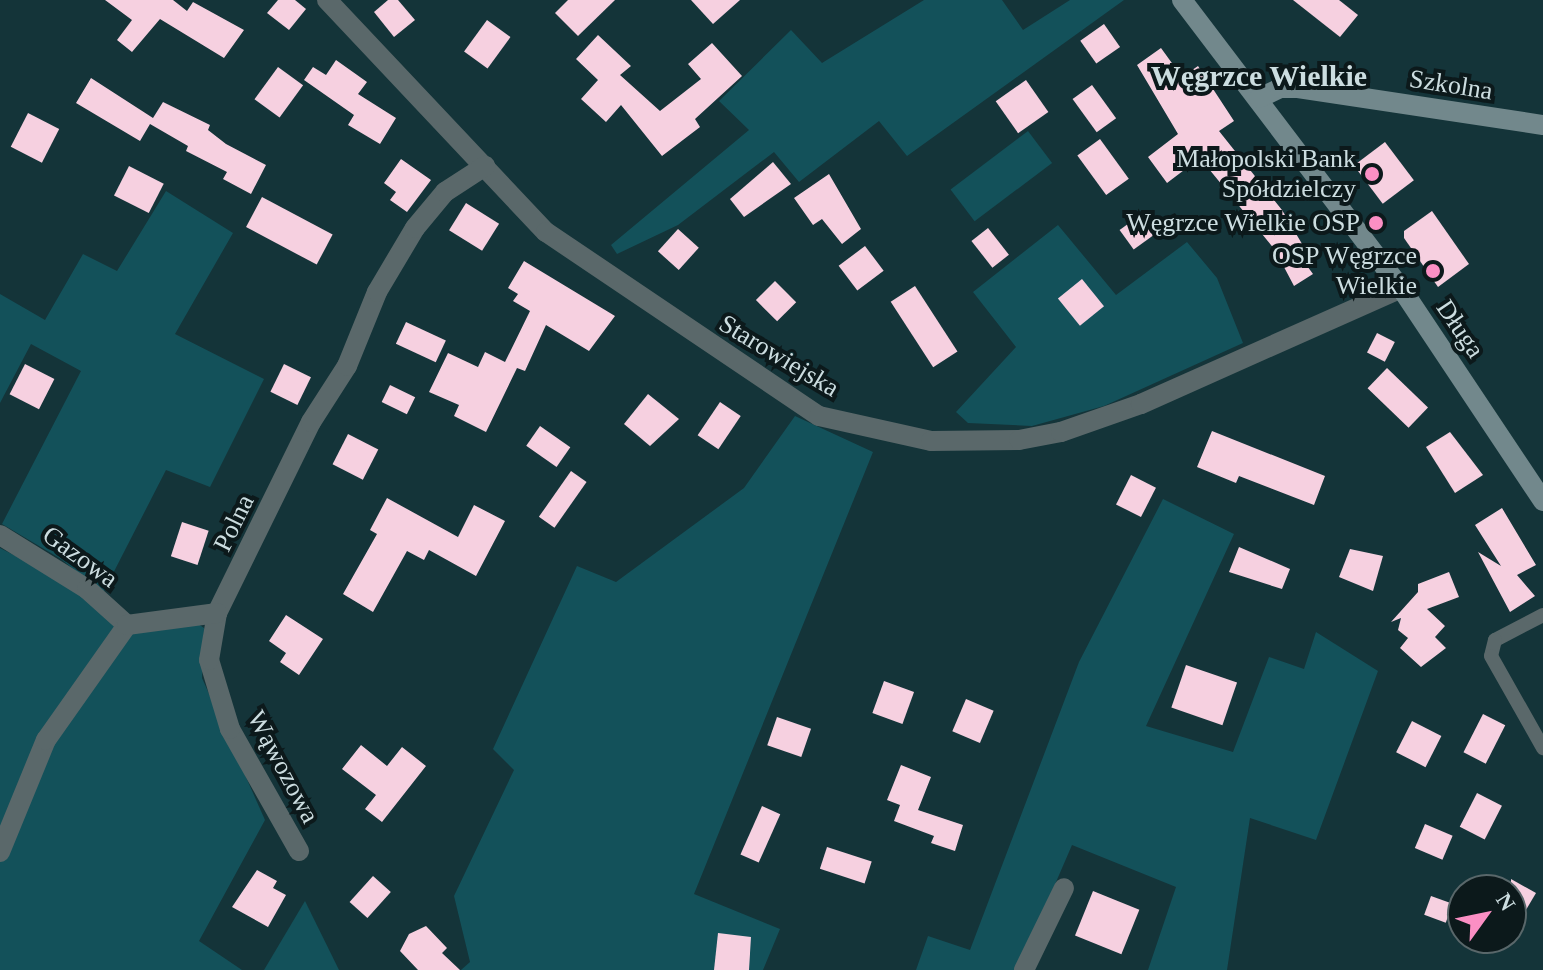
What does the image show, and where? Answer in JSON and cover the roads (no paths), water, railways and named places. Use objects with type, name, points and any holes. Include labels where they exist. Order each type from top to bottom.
[{"type":"street","name":"Starowiejska","points":[[327,0],[546,232],[772,388],[819,416],[931,441],[1019,440],[1084,427],[1401,288]]},
{"type":"street","name":"Długa","points":[[1182,0],[1401,288],[1543,501]]},
{"type":"street","name":"Szkolna","points":[[1259,98],[1280,88],[1298,88],[1543,125]]},
{"type":"street","name":"Polna","points":[[217,613],[407,241],[445,192],[485,166]]},
{"type":"street","name":"Gazowa","points":[[0,535],[87,589],[127,625]]},
{"type":"street","points":[[0,852],[46,740],[127,625],[217,613]]},
{"type":"street","name":"Wąwozowa","points":[[217,613],[209,660],[230,729],[299,851]]},
{"type":"street","points":[[1024,970],[1064,888]]},
{"type":"lane","points":[[1543,615],[1495,640],[1491,656],[1543,748]]},
{"type":"place","name":"Małopolski Bank Spółdzielczy","points":[[1372,174]]},
{"type":"place","name":"Węgrzce Wielkie OSP","points":[[1376,223]]},
{"type":"place","name":"OSP Węgrzce Wielkie","points":[[1433,271]]},
{"type":"district","name":"Węgrzce Wielkie","points":[[1259,76]]}]
